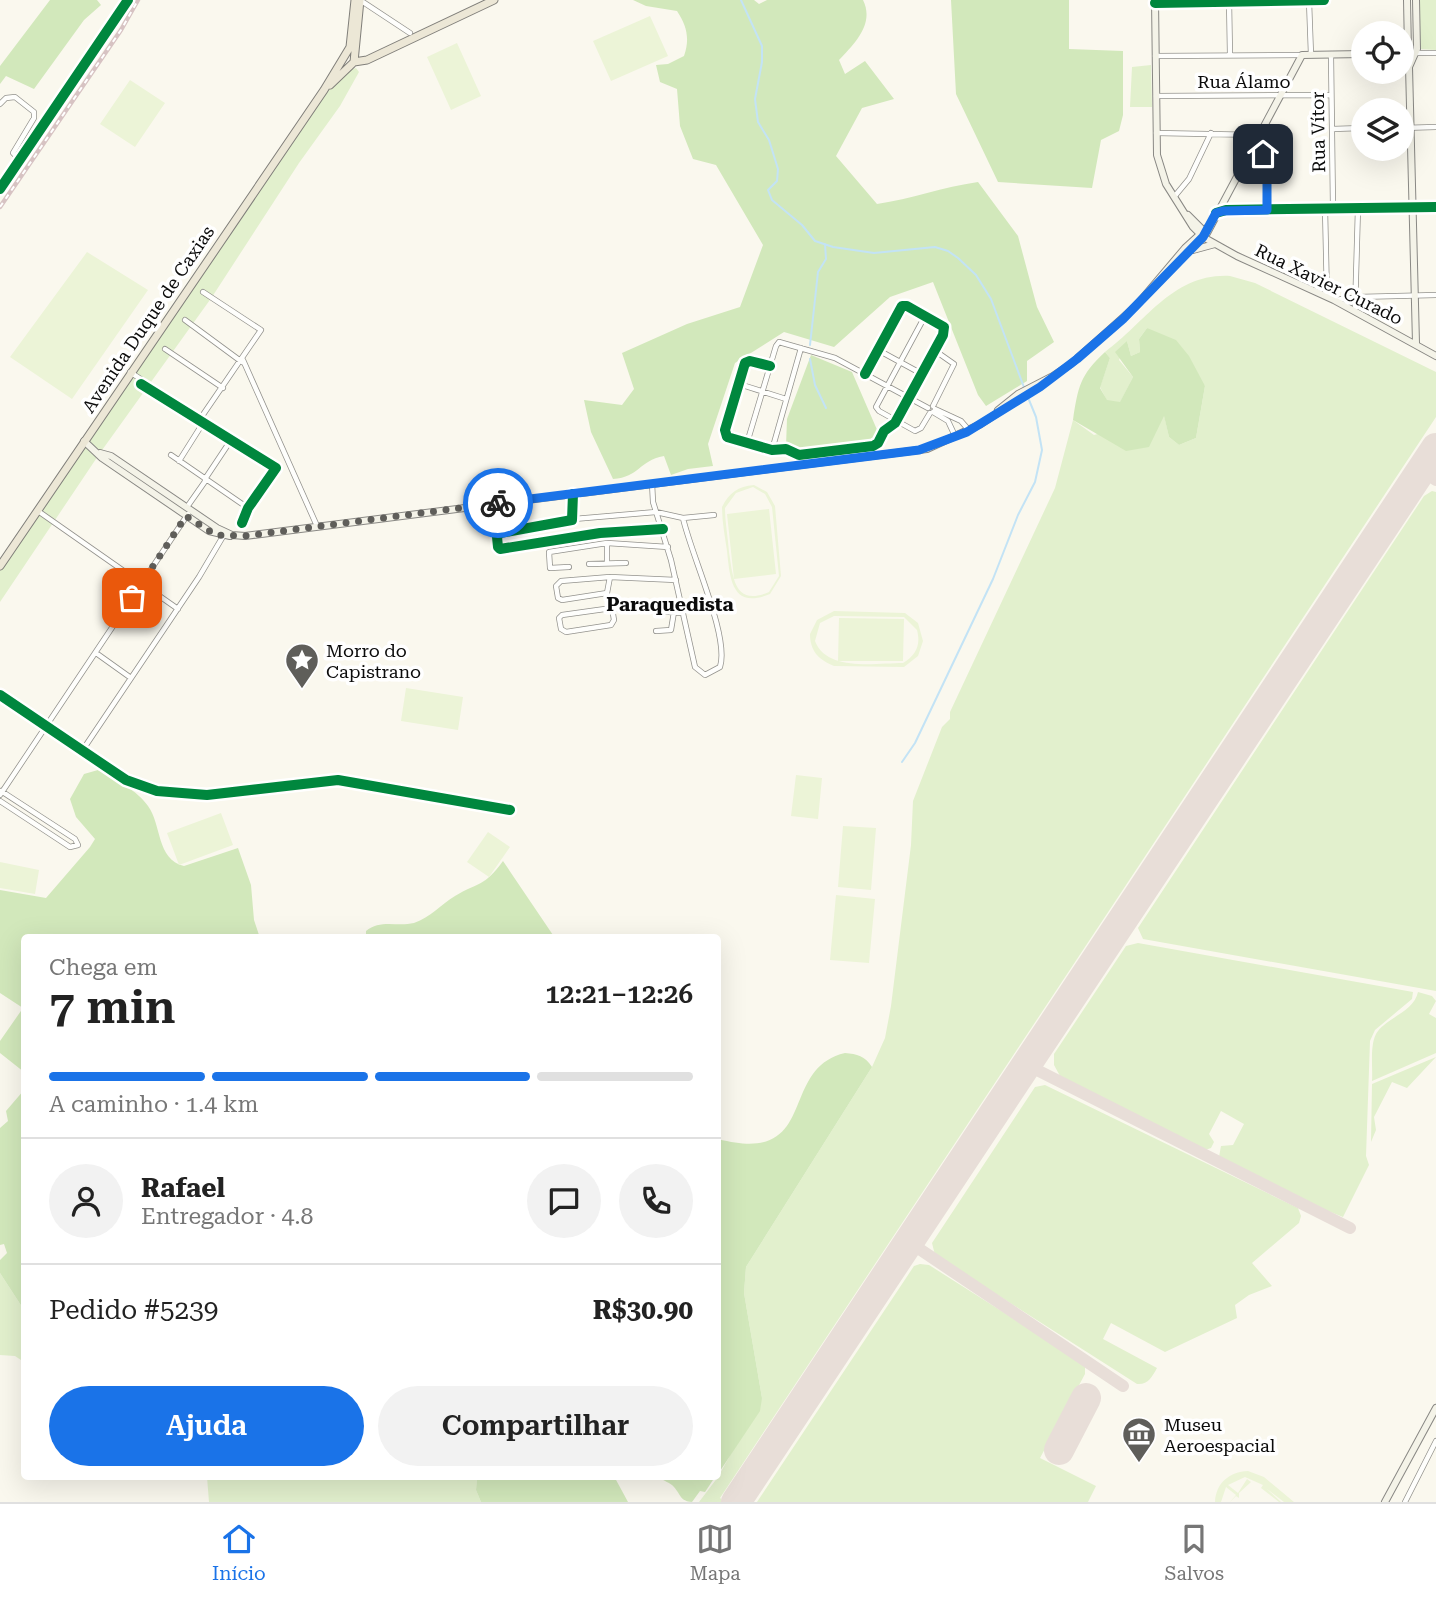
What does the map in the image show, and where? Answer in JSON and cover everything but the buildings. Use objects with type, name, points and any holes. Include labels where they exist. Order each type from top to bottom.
[{"type":"main road","name":"Avenida Duque de Caxias","points":[[0,566],[324,90],[350,47],[355,0]]},
{"type":"main road","points":[[354,62],[360,0]]},
{"type":"main road","points":[[354,62],[367,60],[494,0]]},
{"type":"main road","points":[[1406,21],[1408,0]]},
{"type":"main road","points":[[1411,98],[1410,62],[1415,53],[1416,0]]},
{"type":"main road","name":"Rua Xavier Curado","points":[[1155,2],[1156,133],[1161,172],[1181,209],[1206,235],[1416,343],[1436,356]]},
{"type":"main road","points":[[350,47],[359,69]]},
{"type":"main road","points":[[1166,272],[1206,235],[1301,55],[1351,54]]},
{"type":"main road","name":"Avenida Duque de Caxias","points":[[324,90],[354,62]]},
{"type":"main road","points":[[1411,161],[1416,343]]},
{"type":"main road","points":[[1188,252],[1206,235]]},
{"type":"main road","points":[[84,441],[187,511],[230,535],[919,450],[961,433],[1056,375],[1110,331],[1166,272],[1206,235]]},
{"type":"main road","points":[[1385,1502],[1436,1408]]},
{"type":"street","points":[[0,189],[128,0]]},
{"type":"street","points":[[360,0],[410,33]]},
{"type":"street","points":[[1229,0],[1230,55]]},
{"type":"street","points":[[1309,0],[1311,55]]},
{"type":"street","points":[[1155,2],[1324,0]]},
{"type":"street","points":[[1415,53],[1436,53]]},
{"type":"street","points":[[1291,55],[1296,64]]},
{"type":"street","points":[[1155,56],[1301,55]]},
{"type":"street","name":"Rua Vítor","points":[[1331,55],[1333,208]]},
{"type":"street","name":"Rua Álamo","points":[[1156,96],[1331,95]]},
{"type":"street","points":[[0,104],[6,98],[15,97],[34,112],[34,118],[13,154],[20,160]]},
{"type":"street","points":[[1414,128],[1436,127]]},
{"type":"street","points":[[1332,129],[1351,128]]},
{"type":"street","points":[[1156,133],[1259,135]]},
{"type":"street","points":[[1174,197],[1189,179],[1211,133]]},
{"type":"street","points":[[1251,150],[1265,156],[1267,210]]},
{"type":"street","points":[[1267,171],[1289,170]]},
{"type":"street","points":[[1222,203],[1226,210]]},
{"type":"street","points":[[1216,213],[1226,210],[1436,207]]},
{"type":"street","points":[[1325,208],[1326,297]]},
{"type":"street","points":[[1354,311],[1357,297],[1358,208]]},
{"type":"street","points":[[179,461],[223,388],[261,333],[260,326],[203,292]]},
{"type":"street","points":[[1334,300],[1436,295]]},
{"type":"street","points":[[770,366],[747,361],[724,432],[728,438],[772,450],[785,449],[801,455],[873,446],[896,421],[944,328],[907,306],[902,306],[865,374]]},
{"type":"street","points":[[925,316],[877,409],[917,431],[932,410],[954,364],[934,351]]},
{"type":"street","points":[[185,320],[242,361],[317,526]]},
{"type":"street","points":[[747,443],[778,343],[835,358],[932,410],[961,433]]},
{"type":"street","points":[[772,450],[801,348]]},
{"type":"street","points":[[165,349],[223,388]]},
{"type":"street","points":[[878,350],[922,374]]},
{"type":"street","points":[[130,372],[142,383],[276,468],[248,508],[242,523]]},
{"type":"street","points":[[739,384],[786,398]]},
{"type":"street","points":[[932,410],[962,422],[961,433]]},
{"type":"street","points":[[0,801],[70,847],[78,845],[76,840],[1,792],[142,583],[231,440]]},
{"type":"street","points":[[171,455],[248,508]]},
{"type":"street","points":[[652,483],[651,495],[668,547],[695,667],[700,673],[710,673],[720,667],[721,653],[709,592],[689,546],[683,518]]},
{"type":"street","points":[[573,494],[573,519]]},
{"type":"street","points":[[37,510],[178,609]]},
{"type":"street","points":[[663,529],[600,533],[500,549],[497,537],[500,533],[573,519],[656,512],[683,518],[714,515]]},
{"type":"street","points":[[82,751],[230,535]]},
{"type":"street","points":[[569,567],[550,568],[549,552],[607,543],[668,547]]},
{"type":"street","points":[[607,543],[607,562]]},
{"type":"street","points":[[589,564],[626,563]]},
{"type":"street","points":[[610,577],[607,593],[562,600],[558,598],[556,586],[561,581],[610,577],[676,580]]},
{"type":"street","points":[[612,608],[614,620],[611,625],[566,632],[561,629],[559,618],[562,615],[612,608],[683,613]]},
{"type":"street","points":[[656,631],[671,630],[674,612]]},
{"type":"street","points":[[96,653],[131,678]]},
{"type":"street","points":[[0,695],[44,727],[140,786],[181,795],[207,795],[338,780],[510,810]]},
{"type":"street","points":[[35,824],[40,816]]},
{"type":"street","points":[[1405,1502],[1436,1441]]},
{"type":"street","points":[[1430,1453],[1436,1456]]},
{"type":"green space","points":[[50,0],[97,0],[101,5],[84,20],[34,89],[6,76],[0,84],[0,66]]},
{"type":"green space","points":[[633,0],[754,0],[759,4],[767,0],[863,0],[866,9],[865,25],[839,60],[845,74],[865,61],[894,99],[862,108],[836,156],[877,204],[978,182],[1018,236],[1037,307],[1054,342],[1027,361],[1027,381],[986,406],[978,395],[933,282],[890,297],[834,347],[784,332],[735,363],[708,444],[713,466],[688,469],[671,475],[664,456],[649,461],[629,475],[613,479],[591,432],[584,400],[622,405],[634,389],[622,353],[687,324],[740,307],[763,245],[716,165],[693,159],[680,126],[677,89],[660,82],[656,65],[668,64],[684,56],[686,50],[685,27],[677,11],[646,6]]},
{"type":"green space","points":[[951,0],[1069,0],[1069,49],[1123,51],[1123,115],[1119,131],[1101,140],[1092,188],[998,182],[956,94]]},
{"type":"green space","points":[[1418,0],[1436,0],[1436,50],[1419,49]]},
{"type":"green space","points":[[650,16],[668,56],[611,81],[593,41]]},
{"type":"green space","points":[[457,43],[481,96],[451,110],[427,57]]},
{"type":"green space","points":[[1151,65],[1152,107],[1130,107],[1132,67]]},
{"type":"green space","points":[[356,68],[359,72],[340,106],[299,163],[212,297],[100,453],[0,602],[0,564],[327,91],[342,72]]},
{"type":"green space","points":[[130,80],[165,103],[135,147],[100,124]]},
{"type":"green space","points":[[87,252],[148,290],[72,399],[10,357]]},
{"type":"green space","points":[[1230,276],[1255,283],[1436,372],[1436,417],[720,1498],[725,1502],[699,1502],[716,1480],[721,1480],[721,1472],[762,1398],[744,1293],[746,1267],[872,1067],[885,1038],[911,845],[913,801],[942,727],[950,719],[950,712],[1055,488],[1073,420],[1094,435],[1164,415],[1169,437],[1179,445],[1196,438],[1205,386],[1147,328],[1139,339],[1140,352],[1131,356],[1127,341],[1119,360],[1133,377],[1120,403],[1107,401],[1100,387],[1110,358],[1105,352],[1176,291],[1192,282],[1210,277]]},
{"type":"green space","points":[[1147,328],[1176,340],[1189,356],[1205,386],[1196,438],[1179,445],[1169,437],[1164,416],[1149,447],[1126,451],[1073,420],[1085,375],[1105,352],[1110,358],[1100,388],[1107,400],[1120,402],[1133,377],[1115,352],[1127,341],[1131,356],[1140,352],[1139,339]]},
{"type":"green space","points":[[811,355],[852,372],[878,432],[874,443],[803,453],[786,446],[787,419]]},
{"type":"green space","points":[[754,485],[767,492],[775,506],[781,576],[770,594],[757,598],[740,595],[735,589],[722,518],[722,507],[728,498],[735,491]],"holes":[[[753,487],[765,494],[772,507],[779,576],[769,592],[749,596],[742,593],[734,580],[725,508],[736,493]]]},
{"type":"green space","points":[[1432,491],[1436,492],[1436,991],[1143,939],[1138,928],[1424,496]]},
{"type":"green space","points":[[769,509],[776,574],[734,579],[727,514]]},
{"type":"green space","points":[[834,611],[905,613],[918,623],[923,641],[918,656],[904,667],[834,666],[820,658],[812,645],[810,634],[817,620]],"holes":[[[834,616],[904,617],[917,630],[918,645],[911,657],[903,663],[841,662],[821,651],[815,641],[820,623]]]},
{"type":"green space","points":[[839,618],[904,619],[903,661],[838,661]]},
{"type":"green space","points":[[406,688],[463,697],[458,730],[401,721]]},
{"type":"green space","points":[[98,770],[125,785],[144,800],[152,814],[164,849],[175,862],[184,866],[238,848],[251,885],[254,920],[259,934],[21,934],[21,1007],[0,993],[0,890],[46,898],[90,847],[95,839],[76,817],[70,799],[84,774]]},
{"type":"green space","points":[[796,775],[822,778],[818,819],[791,816]]},
{"type":"green space","points":[[221,813],[233,845],[179,865],[167,833]]},
{"type":"green space","points":[[843,826],[876,828],[871,890],[838,887]]},
{"type":"green space","points":[[488,832],[510,847],[489,877],[467,862]]},
{"type":"green space","points":[[503,861],[552,934],[366,934],[366,931],[377,925],[408,924],[425,918],[455,896],[486,880]]},
{"type":"green space","points":[[0,862],[39,870],[35,894],[0,888]]},
{"type":"green space","points":[[836,895],[875,899],[869,963],[830,960]]},
{"type":"green space","points":[[1138,943],[1413,992],[1412,999],[1375,1030],[1370,1041],[1366,1156],[1369,1165],[1343,1217],[1219,1157],[1221,1146],[1233,1145],[1244,1124],[1221,1111],[1209,1134],[1214,1142],[1211,1148],[1205,1150],[1060,1076],[1054,1065],[1054,1054],[1126,946]]},
{"type":"green space","points":[[1418,992],[1432,996],[1436,1001],[1429,1014],[1436,1018],[1436,1053],[1372,1081],[1372,1048],[1375,1036],[1383,1026],[1412,1004]]},
{"type":"green space","points":[[21,1011],[21,1070],[0,1053],[0,1041]]},
{"type":"green space","points":[[845,1053],[860,1056],[872,1067],[746,1267],[744,1293],[762,1398],[760,1411],[721,1470],[721,1139],[750,1144],[772,1139],[786,1128],[811,1077],[824,1062]]},
{"type":"green space","points":[[1436,1057],[1407,1088],[1392,1082],[1374,1117],[1376,1130],[1371,1142],[1372,1084]]},
{"type":"green space","points":[[1045,1085],[1298,1208],[1301,1216],[1299,1223],[1252,1263],[1272,1286],[1249,1295],[1235,1305],[1237,1318],[1165,1352],[1111,1323],[1103,1339],[1157,1368],[1147,1382],[1137,1384],[935,1255],[932,1243],[1035,1087]]},
{"type":"green space","points":[[21,1094],[21,1305],[0,1273],[0,1260],[7,1253],[4,1244],[0,1245],[0,1128],[8,1121],[6,1111]]},
{"type":"green space","points":[[929,1265],[1085,1364],[1085,1374],[1040,1458],[1096,1486],[1088,1502],[757,1502],[914,1266]]},
{"type":"green space","points":[[0,1273],[21,1305],[21,1360],[15,1356],[0,1355]]},
{"type":"green space","points":[[1248,1471],[1264,1477],[1294,1502],[1284,1502],[1267,1489],[1279,1502],[1261,1488],[1263,1485],[1245,1477],[1228,1485],[1238,1493],[1247,1479],[1251,1482],[1239,1493],[1239,1498],[1236,1496],[1230,1502],[1236,1495],[1226,1487],[1221,1502],[1215,1502],[1218,1489],[1229,1476]]},
{"type":"green space","points":[[207,1480],[477,1480],[476,1490],[481,1502],[209,1502]]},
{"type":"green space","points":[[477,1480],[616,1480],[628,1502],[481,1502],[476,1490]]},
{"type":"green space","points":[[663,1480],[713,1480],[705,1492],[700,1491],[692,1502],[683,1499],[672,1485]]},
{"type":"waterway","points":[[741,0],[762,46],[755,99],[758,122],[769,140],[778,169],[777,181],[768,190],[772,200],[802,225],[815,241],[833,247],[874,253],[935,247],[958,258],[976,275],[991,299],[1025,390]]},
{"type":"waterway","points":[[810,345],[818,272],[826,259],[825,244]]},
{"type":"waterway","points":[[810,359],[815,385],[826,408]]},
{"type":"waterway","points":[[902,762],[915,743],[993,579],[1018,515],[1035,482],[1042,450],[1036,417],[1027,395]]},
{"type":"taxiway","points":[[1421,470],[1436,480]]},
{"type":"taxiway","points":[[1027,1065],[1350,1228]]},
{"type":"taxiway","points":[[909,1242],[1123,1386]]},
{"type":"runway","points":[[736,1502],[1436,448]]},
{"type":"runway","points":[[1059,1450],[1086,1398]]},
{"type":"railway","points":[[0,207],[121,30],[138,0]]},
{"type":"cycle path","points":[[0,189],[128,0]]},
{"type":"cycle path","points":[[1155,3],[1324,0]]},
{"type":"cycle path","points":[[1216,213],[1226,210],[1436,207]]},
{"type":"cycle path","points":[[770,366],[750,361],[745,363],[725,430],[727,437],[772,450],[786,449],[799,455],[873,446],[878,443],[884,431],[895,423],[943,335],[944,327],[907,306],[902,306],[865,374]]},
{"type":"cycle path","points":[[141,384],[276,468],[248,508],[242,523]]},
{"type":"cycle path","points":[[573,494],[572,520],[500,533],[497,537],[498,547],[500,549],[600,533],[663,529]]},
{"type":"cycle path","points":[[0,695],[126,780],[157,791],[207,795],[338,780],[510,810]]},
{"type":"way so far","points":[[132,598],[186,516],[216,535],[245,536],[498,503]]},
{"type":"place","name":"Morro do Capistrano","points":[[302,690]]},
{"type":"place","name":"Museu Aeroespacial","points":[[1139,1464]]},
{"type":"district","name":"Paraquedista","points":[[670,604]]},
{"type":"route","points":[[498,503],[935,447],[967,432],[1046,383],[1105,336],[1207,233],[1216,213],[1267,210],[1267,160],[1263,154]]}]
